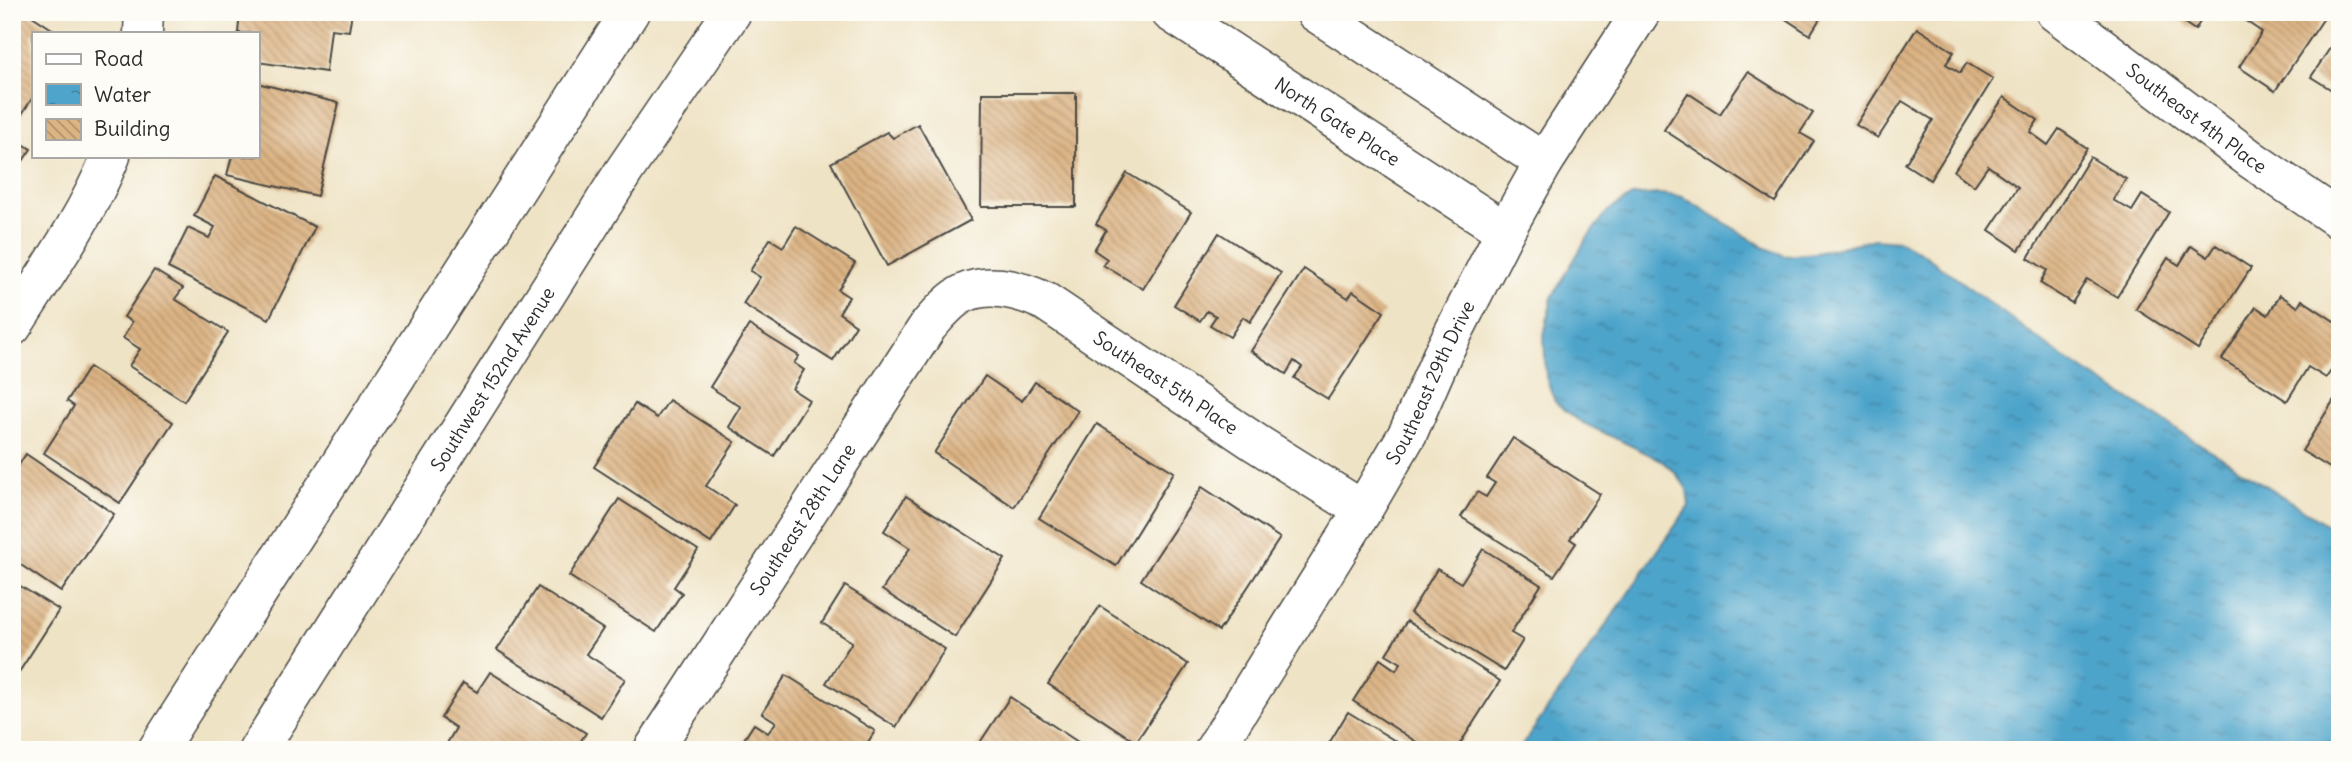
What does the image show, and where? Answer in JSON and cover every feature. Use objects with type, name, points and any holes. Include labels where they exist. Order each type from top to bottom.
[{"type":"street","points":[[142,32],[144,12]]},
{"type":"street","points":[[157,750],[630,12]]},
{"type":"street","name":"Southwest 152nd Avenue","points":[[258,750],[624,171],[732,12]]},
{"type":"street","name":"North Gate Place","points":[[1170,12],[1505,231]]},
{"type":"street","points":[[1315,12],[1544,162]]},
{"type":"street","name":"Southeast 29th Drive","points":[[1214,750],[1408,433],[1443,355],[1505,231],[1544,162],[1641,12]]},
{"type":"street","name":"Southeast 4th Place","points":[[2055,12],[2252,160],[2340,220]]},
{"type":"street","points":[[12,327],[74,231],[110,158]]},
{"type":"street","name":"Southeast 5th Place","points":[[958,296],[976,290],[1009,288],[1046,302],[1256,443],[1363,510]]},
{"type":"street","name":"Southeast 28th Lane","points":[[653,750],[928,326],[958,296]]},
{"type":"water","points":[[1659,194],[1683,197],[1764,247],[1785,256],[1816,253],[1874,239],[1899,241],[1922,253],[2063,357],[2340,533],[2340,750],[1519,750],[1689,506],[1687,489],[1675,472],[1659,459],[1579,421],[1555,402],[1546,377],[1544,336],[1552,297],[1587,238],[1608,211],[1632,196]]},
{"type":"building","points":[[12,12],[26,12],[56,32],[32,32],[32,99],[18,120],[12,117]]},
{"type":"building","points":[[240,12],[352,12],[349,31],[331,29],[326,72],[259,62],[259,32],[238,32]]},
{"type":"building","points":[[1775,12],[1824,12],[1810,35]]},
{"type":"building","points":[[2168,12],[2206,12],[2195,30]]},
{"type":"building","points":[[2232,12],[2328,12],[2275,91],[2239,67],[2262,32]]},
{"type":"building","points":[[1917,28],[1954,52],[1946,64],[1960,73],[1967,63],[1993,79],[1930,180],[1905,164],[1933,120],[1902,101],[1878,138],[1856,125]]},
{"type":"building","points":[[2340,33],[2340,95],[2311,77]]},
{"type":"building","points":[[1748,72],[1813,113],[1800,133],[1814,141],[1775,202],[1664,130],[1688,93],[1720,114]]},
{"type":"building","points":[[259,83],[339,103],[317,196],[227,175],[231,158],[259,158]]},
{"type":"building","points":[[982,93],[1076,93],[1076,207],[981,207]]},
{"type":"building","points":[[2004,97],[2038,120],[2030,132],[2048,145],[2059,129],[2087,148],[2019,250],[1989,230],[2018,187],[1988,166],[1974,186],[1954,171]]},
{"type":"building","points":[[918,124],[971,220],[887,266],[831,163],[887,132],[893,138]]},
{"type":"building","points":[[12,137],[31,149],[12,177]]},
{"type":"building","points":[[2090,157],[2126,179],[2113,200],[2132,211],[2142,195],[2169,212],[2117,297],[2087,279],[2072,303],[2040,283],[2047,270],[2028,258]]},
{"type":"building","points":[[1127,173],[1191,212],[1143,289],[1103,265],[1107,259],[1094,250],[1106,230],[1096,224]]},
{"type":"building","points":[[215,176],[315,227],[269,319],[168,268],[188,228],[209,238],[215,227],[194,216]]},
{"type":"building","points":[[796,226],[855,263],[838,290],[849,297],[839,313],[856,325],[833,361],[743,304],[760,277],[750,271],[770,239],[783,247]]},
{"type":"building","points":[[1219,233],[1281,273],[1250,322],[1243,317],[1230,337],[1210,325],[1216,316],[1207,311],[1200,321],[1174,305]]},
{"type":"building","points":[[2216,245],[2251,268],[2198,349],[2136,309],[2168,258],[2179,265],[2191,246],[2208,257]]},
{"type":"building","points":[[1304,269],[1348,298],[1353,291],[1384,312],[1328,399],[1294,378],[1302,367],[1294,361],[1286,374],[1251,351]]},
{"type":"building","points":[[154,270],[183,288],[175,299],[228,332],[184,401],[129,366],[140,349],[123,338],[132,322],[124,317]]},
{"type":"building","points":[[2280,295],[2298,307],[2302,300],[2340,325],[2340,358],[2326,378],[2308,367],[2287,401],[2222,359],[2256,307],[2268,315]]},
{"type":"building","points":[[749,325],[799,356],[794,363],[804,370],[792,389],[809,400],[774,456],[729,427],[741,407],[710,387]]},
{"type":"building","points":[[89,367],[173,422],[120,503],[44,453],[74,406],[67,401]]},
{"type":"building","points":[[985,376],[1022,401],[1035,382],[1078,411],[1014,507],[934,453]]},
{"type":"building","points":[[2340,390],[2340,474],[2302,451]]},
{"type":"building","points":[[669,400],[735,442],[706,486],[735,505],[711,543],[594,467],[635,404],[657,418]]},
{"type":"building","points":[[1097,424],[1174,472],[1116,566],[1039,518]]},
{"type":"building","points":[[1513,438],[1600,494],[1570,539],[1576,543],[1554,576],[1461,517],[1477,492],[1486,497],[1495,483],[1487,478]]},
{"type":"building","points":[[26,454],[114,514],[61,592],[12,559],[12,475]]},
{"type":"building","points":[[1202,487],[1280,538],[1219,631],[1141,580]]},
{"type":"building","points":[[906,496],[1005,559],[955,637],[882,590],[910,548],[884,531]]},
{"type":"building","points":[[619,499],[698,550],[674,587],[682,593],[656,632],[569,576]]},
{"type":"building","points":[[1483,549],[1541,585],[1511,633],[1523,640],[1504,671],[1410,613],[1437,569],[1461,583]]},
{"type":"building","points":[[12,581],[59,610],[12,683]]},
{"type":"building","points":[[845,586],[945,649],[896,727],[826,683],[852,642],[822,623]]},
{"type":"building","points":[[538,587],[603,629],[586,654],[625,679],[601,717],[497,650]]},
{"type":"building","points":[[1100,606],[1188,664],[1136,742],[1048,684]]},
{"type":"building","points":[[1407,621],[1500,681],[1456,750],[1429,750],[1353,701],[1380,659],[1396,670],[1401,663],[1386,654]]},
{"type":"building","points":[[490,672],[586,733],[575,750],[443,750],[456,728],[441,718],[463,683],[477,692]]},
{"type":"building","points":[[786,675],[875,731],[863,750],[737,750],[754,724],[768,733],[776,722],[762,713]]},
{"type":"building","points":[[1010,697],[1090,750],[975,750]]},
{"type":"building","points":[[1348,712],[1410,750],[1325,750]]}]
